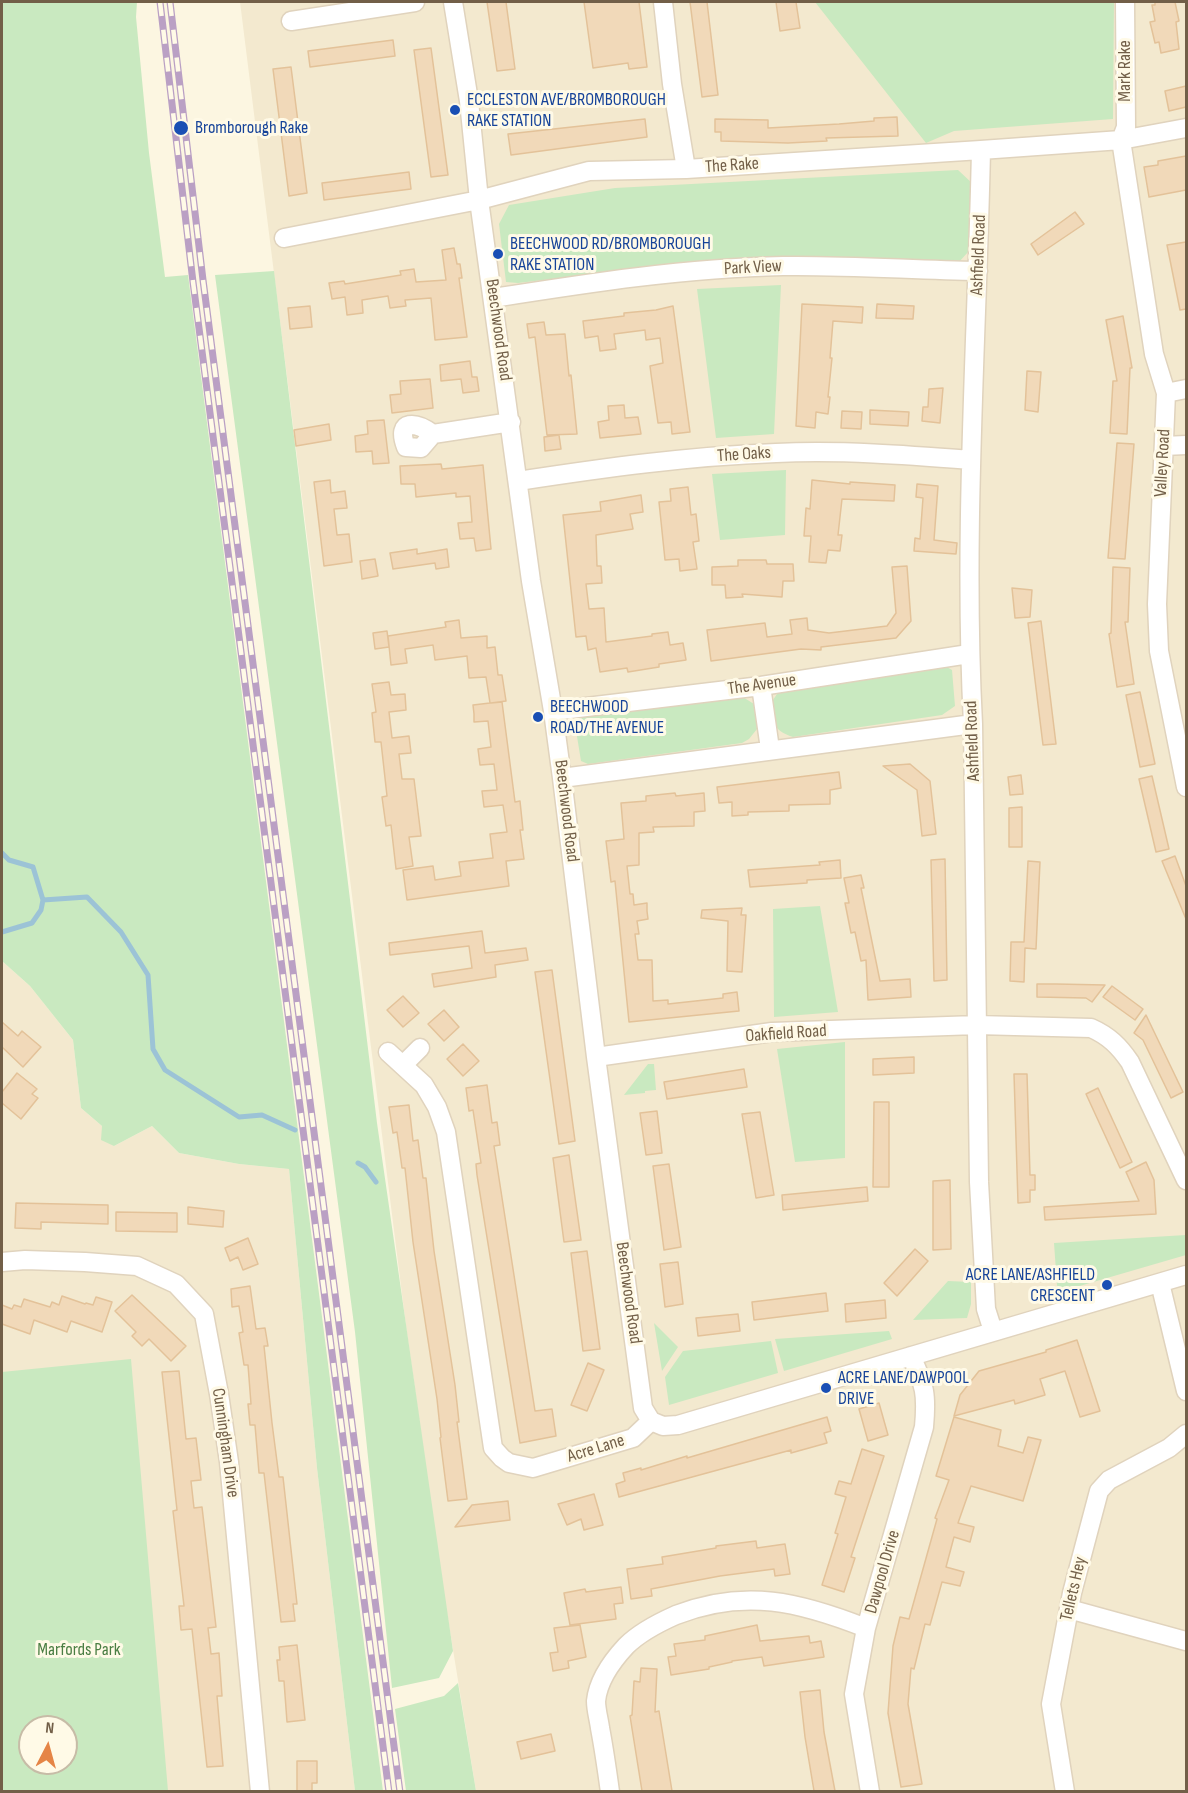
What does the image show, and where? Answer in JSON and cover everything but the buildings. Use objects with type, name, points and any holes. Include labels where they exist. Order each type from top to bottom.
[{"type":"street","points":[[291,21],[415,2]]},
{"type":"street","name":"Beechwood Road","points":[[453,2],[469,101],[479,200],[531,581],[562,777],[596,1057],[643,1407],[651,1421]]},
{"type":"street","points":[[663,2],[672,84],[686,169]]},
{"type":"street","name":"Mark Rake","points":[[1121,140],[1126,127],[1125,2]]},
{"type":"street","name":"The Rake","points":[[284,238],[479,200],[590,171],[686,169],[1121,140],[1186,128]]},
{"type":"street","name":"Valley Road","points":[[1121,140],[1154,354],[1166,393],[1157,603],[1159,651],[1186,787]]},
{"type":"street","name":"Ashfield Road","points":[[981,150],[971,460],[969,654],[973,724],[979,1182],[986,1310],[993,1331]]},
{"type":"street","name":"Park View","points":[[493,298],[593,282],[688,271],[759,267],[978,272]]},
{"type":"street","points":[[1166,393],[1186,389]]},
{"type":"street","points":[[434,434],[511,422]]},
{"type":"street","points":[[1164,446],[1186,445]]},
{"type":"street","name":"The Oaks","points":[[518,481],[646,463],[776,453],[859,454],[971,460]]},
{"type":"street","name":"The Avenue","points":[[553,711],[761,686],[969,654]]},
{"type":"street","points":[[761,686],[770,749]]},
{"type":"street","points":[[562,777],[973,724]]},
{"type":"street","name":"Oakfield Road","points":[[596,1057],[772,1032],[977,1025],[1091,1028],[1106,1034],[1119,1046],[1130,1062],[1186,1180]]},
{"type":"street","points":[[402,1065],[420,1048]]},
{"type":"street","name":"Acre Lane","points":[[388,1052],[424,1085],[437,1107],[446,1132],[494,1448],[509,1463],[533,1468],[633,1438],[651,1421]]},
{"type":"street","name":"Cunningham Drive","points":[[2,1262],[25,1260],[137,1266],[176,1284],[204,1314],[229,1462],[260,1791]]},
{"type":"street","points":[[651,1421],[663,1426],[678,1425],[1186,1275]]},
{"type":"street","points":[[1160,1283],[1186,1391]]},
{"type":"street","name":"Dawpool Drive","points":[[870,1791],[854,1694],[866,1628],[924,1426],[927,1398],[921,1376],[911,1356]]},
{"type":"street","name":"Tellets Hey","points":[[1065,1791],[1051,1704],[1069,1609],[1099,1491],[1109,1480],[1169,1448],[1186,1434]]},
{"type":"street","points":[[610,1791],[596,1701],[603,1679],[615,1658],[635,1637],[662,1621],[690,1610],[724,1601],[762,1600],[798,1605],[866,1628]]},
{"type":"street","points":[[1069,1609],[1186,1641]]},
{"type":"shaded area","points":[[240,2],[1186,2],[1186,1791],[476,1791],[442,1582],[406,1326]]},
{"type":"shaded area","points":[[2,961],[30,986],[73,1040],[81,1108],[102,1126],[114,1146],[152,1126],[179,1153],[239,1164],[289,1169],[317,1468],[355,1791],[2,1791]]},
{"type":"green space","points":[[2,2],[137,2],[136,17],[149,153],[165,277],[188,275],[383,1791],[355,1791],[317,1468],[289,1169],[239,1164],[179,1153],[152,1126],[114,1146],[101,1140],[102,1126],[81,1108],[73,1040],[30,986],[2,961]]},
{"type":"green space","points":[[815,2],[1114,2],[1113,119],[954,131],[926,143]]},
{"type":"green space","points":[[958,170],[973,184],[969,251],[958,263],[670,265],[518,283],[506,282],[499,224],[509,205],[615,188]]},
{"type":"green space","points":[[274,271],[377,1123],[453,1651],[439,1678],[392,1688],[355,1332],[215,275]]},
{"type":"green space","points":[[781,285],[774,434],[716,438],[697,289]]},
{"type":"green space","points":[[786,470],[785,535],[720,540],[712,474]]},
{"type":"green space","points":[[945,666],[952,670],[955,706],[942,715],[793,737],[781,732],[775,725],[771,703],[785,688]]},
{"type":"green space","points":[[738,694],[754,704],[757,729],[749,739],[742,743],[588,764],[581,761],[574,718],[580,714]]},
{"type":"green space","points":[[820,906],[838,1012],[774,1017],[773,909]]},
{"type":"green space","points":[[845,1042],[845,1158],[795,1162],[777,1049]]},
{"type":"green space","points":[[648,1064],[654,1064],[656,1090],[624,1095]]},
{"type":"green space","points":[[1186,1235],[1186,1255],[1059,1292],[1054,1243]]},
{"type":"green space","points":[[948,1281],[971,1282],[971,1304],[967,1318],[913,1320]]},
{"type":"green space","points":[[654,1323],[678,1347],[662,1371]]},
{"type":"green space","points":[[889,1331],[892,1339],[784,1371],[775,1339]]},
{"type":"green space","points":[[771,1341],[778,1373],[669,1405],[665,1377],[683,1351]]},
{"type":"green space","name":"Marfords Park","points":[[131,1359],[168,1791],[2,1791],[2,1372]]},
{"type":"green space","points":[[458,1683],[476,1791],[406,1791],[395,1709],[444,1696]]},
{"type":"waterway","points":[[2,853],[9,860],[33,867],[43,900],[87,897],[121,932],[148,975],[153,1049],[165,1070],[239,1117],[262,1115],[295,1130]]},
{"type":"waterway","points":[[2,932],[32,923],[41,910],[43,900]]},
{"type":"waterway","points":[[358,1163],[365,1167],[376,1182]]},
{"type":"railway","points":[[160,2],[193,282],[389,1792]]},
{"type":"railway","points":[[170,2],[203,280],[400,1792]]},
{"type":"place","name":"ECCLESTON AVE/BROMBOROUGH RAKE STATION","points":[[455,110]]},
{"type":"place","name":"Bromborough Rake","points":[[181,128]]},
{"type":"place","name":"BEECHWOOD RD/BROMBOROUGH RAKE STATION","points":[[498,254]]},
{"type":"place","name":"BEECHWOOD ROAD/THE AVENUE","points":[[538,717]]},
{"type":"place","name":"ACRE LANE/ASHFIELD CRESCENT","points":[[1107,1285]]},
{"type":"place","name":"ACRE LANE/DAWPOOL DRIVE","points":[[826,1388]]}]
